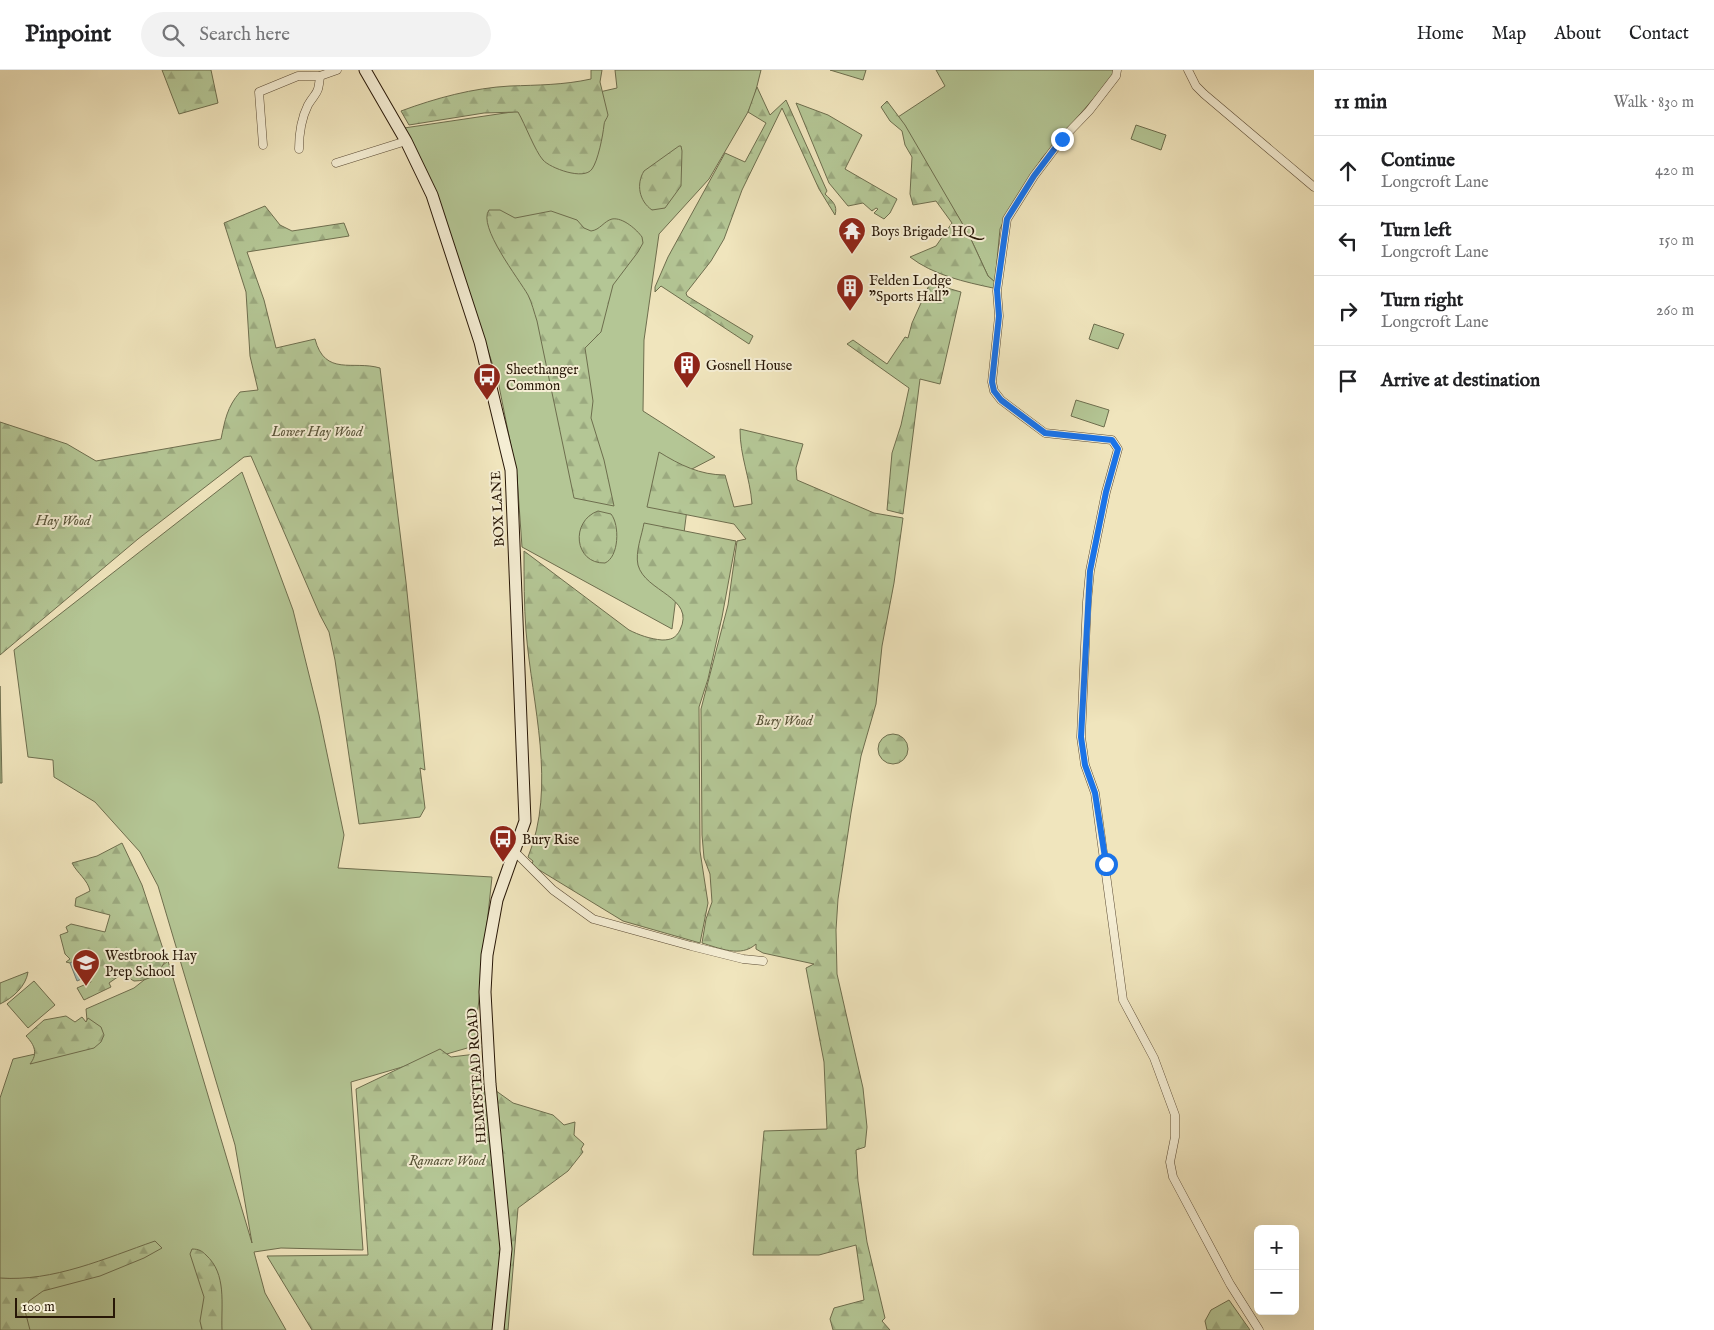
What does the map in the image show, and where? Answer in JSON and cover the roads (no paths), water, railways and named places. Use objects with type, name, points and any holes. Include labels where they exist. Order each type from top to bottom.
[{"type":"main road","name":"BOX LANE","points":[[366,70],[427,182],[480,342],[511,470],[525,821],[515,852]]},
{"type":"main road","name":"HEMPSTEAD ROAD","points":[[498,1330],[506,1249],[490,1084],[485,992],[488,955],[497,900],[515,852]]},
{"type":"street","points":[[262,145],[259,92],[297,73],[320,76],[338,70]]},
{"type":"street","points":[[1118,70],[1116,76],[1089,111],[1062,139],[1034,176],[1007,219],[997,290],[999,316],[992,382],[994,391],[1001,400],[1045,433],[1112,440],[1118,449],[1106,492],[1090,571],[1081,737],[1085,765],[1095,793],[1098,811],[1123,1000],[1154,1058],[1175,1115],[1175,1137],[1170,1162],[1173,1176],[1230,1284],[1258,1330]]},
{"type":"street","points":[[1188,70],[1196,86],[1204,94],[1314,187]]},
{"type":"street","points":[[299,149],[299,130],[308,105],[318,93],[320,76]]},
{"type":"street","points":[[336,163],[406,141]]},
{"type":"street","points":[[515,852],[553,890],[593,919],[743,959],[763,961]]},
{"type":"water","points":[[77,960],[84,978],[77,981],[70,963]]},
{"type":"place","name":"Boys Brigade HQ","points":[[852,255]]},
{"type":"place","name":"Felden Lodge \"Sports Hall\"","points":[[850,312]]},
{"type":"place","name":"Gosnell House","points":[[687,389]]},
{"type":"place","name":"Sheethanger Common","points":[[487,401]]},
{"type":"place","name":"Bury Rise","points":[[503,863]]},
{"type":"place","name":"Westbrook Hay Prep School","points":[[86,987]]},
{"type":"park label","name":"Lower Hay Wood","points":[[317,431]]},
{"type":"park label","name":"Hay Wood","points":[[63,520]]},
{"type":"park label","name":"Bury Wood","points":[[784,720]]},
{"type":"park label","name":"Ramacre Wood","points":[[447,1160]]}]
